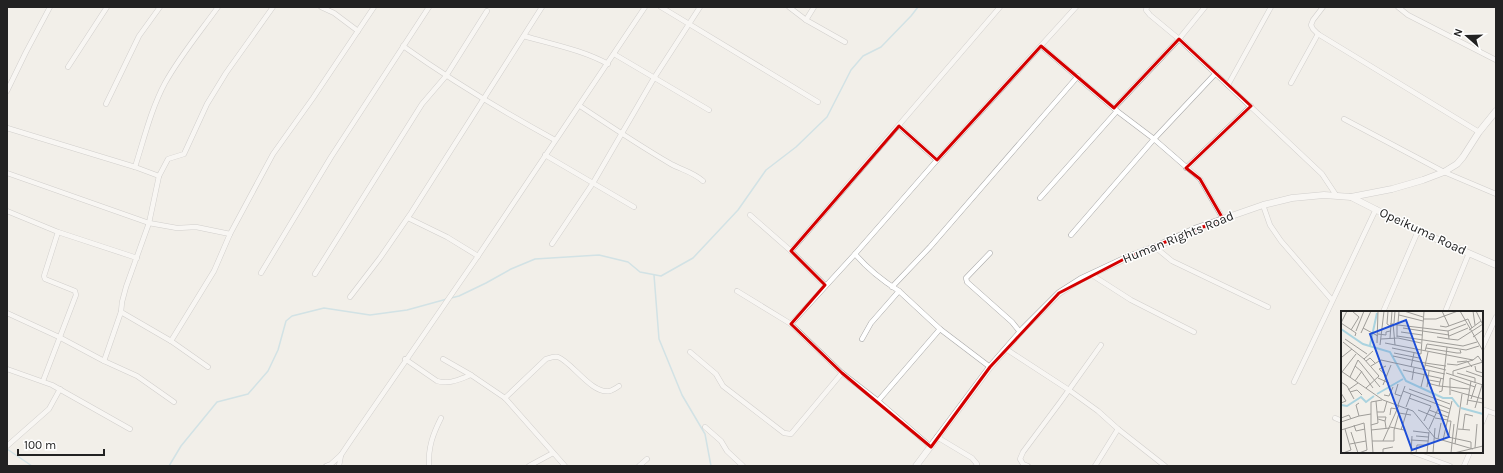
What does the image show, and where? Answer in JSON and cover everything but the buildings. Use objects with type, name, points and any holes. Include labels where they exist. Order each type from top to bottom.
[{"type":"street","points":[[7,92],[50,7]]},
{"type":"street","points":[[68,67],[107,7]]},
{"type":"street","points":[[106,104],[139,36],[160,7]]},
{"type":"street","points":[[135,167],[154,107],[164,84],[180,58],[198,36],[218,7]]},
{"type":"street","points":[[104,361],[121,312],[126,286],[149,223],[159,176],[168,159],[184,154],[207,104],[226,73],[273,7]]},
{"type":"street","points":[[321,7],[334,13],[358,31]]},
{"type":"street","points":[[172,341],[214,271],[230,234],[273,154],[313,98],[374,7]]},
{"type":"street","points":[[261,273],[331,157],[429,7]]},
{"type":"street","points":[[350,296],[380,258],[408,218],[542,7]]},
{"type":"street","points":[[326,466],[331,464],[341,455],[405,359],[478,256],[555,140],[580,106],[645,7]]},
{"type":"street","points":[[661,7],[818,102]]},
{"type":"street","points":[[552,244],[593,184],[654,78],[700,7]]},
{"type":"street","points":[[789,7],[806,20],[845,42]]},
{"type":"street","points":[[806,20],[814,7]]},
{"type":"street","points":[[791,251],[900,126],[1000,7]]},
{"type":"street","points":[[791,324],[1076,7]]},
{"type":"street","points":[[1147,7],[1146,10],[1150,15],[1216,73],[1322,174],[1336,195]]},
{"type":"street","points":[[1040,198],[1115,110],[1179,39],[1205,7]]},
{"type":"street","points":[[1228,85],[1271,7]]},
{"type":"street","points":[[1323,7],[1311,25],[1318,34],[1479,132]]},
{"type":"street","points":[[1398,7],[1408,15],[1496,60]]},
{"type":"street","points":[[315,274],[422,104],[446,76],[487,11]]},
{"type":"street","points":[[1291,83],[1318,34]]},
{"type":"street","points":[[524,36],[556,45],[601,60],[608,64]]},
{"type":"street","points":[[403,46],[446,76],[502,111],[555,140]]},
{"type":"street","points":[[1041,46],[1078,76],[1115,110],[1154,139],[1200,180],[1223,219]]},
{"type":"street","points":[[614,54],[688,96],[709,110]]},
{"type":"street","points":[[1071,235],[1154,139],[1216,73]]},
{"type":"street","points":[[892,287],[935,241],[1078,76]]},
{"type":"street","points":[[580,106],[672,165],[696,174],[703,181]]},
{"type":"street","points":[[1186,168],[1251,106]]},
{"type":"street","name":"Human Rights Road","points":[[916,466],[990,368],[1020,332],[1059,293],[1081,279],[1128,257],[1155,247],[1197,228],[1263,205],[1292,198],[1336,195],[1351,197],[1392,190],[1444,172],[1457,164],[1463,157],[1479,132],[1496,111]]},
{"type":"street","points":[[1344,119],[1444,172],[1496,193]]},
{"type":"street","points":[[900,126],[937,160]]},
{"type":"street","points":[[7,128],[135,167],[159,176]]},
{"type":"street","points":[[545,156],[634,207]]},
{"type":"street","points":[[7,173],[149,223],[177,228],[196,227],[230,234]]},
{"type":"street","name":"Opeikuma Road","points":[[1351,197],[1418,230],[1496,265]]},
{"type":"street","points":[[1263,205],[1270,225],[1281,241],[1332,300]]},
{"type":"street","points":[[1294,382],[1376,209]]},
{"type":"street","points":[[7,211],[58,232],[137,258]]},
{"type":"street","points":[[750,215],[791,251],[825,285]]},
{"type":"street","points":[[408,218],[447,237],[478,256]]},
{"type":"street","points":[[1383,311],[1418,230]]},
{"type":"street","points":[[43,381],[76,295],[75,292],[45,279],[44,276],[58,232]]},
{"type":"street","points":[[1155,247],[1172,260],[1268,307]]},
{"type":"street","points":[[990,253],[966,278],[967,282],[1012,322],[1020,332]]},
{"type":"street","points":[[1445,311],[1469,253]]},
{"type":"street","points":[[855,254],[862,262],[899,291],[940,329],[990,368]]},
{"type":"street","points":[[1092,275],[1131,300],[1194,332]]},
{"type":"street","points":[[737,291],[791,324],[842,373],[878,401],[931,447]]},
{"type":"street","points":[[862,339],[871,323],[899,291]]},
{"type":"street","points":[[121,312],[172,341],[208,367]]},
{"type":"street","points":[[7,313],[137,376],[174,402]]},
{"type":"street","points":[[1483,346],[1496,317]]},
{"type":"street","points":[[878,401],[940,329]]},
{"type":"street","points":[[1028,466],[1023,464],[1020,459],[1023,452],[1070,390],[1101,345]]},
{"type":"street","points":[[1006,349],[1070,390],[1165,466]]},
{"type":"street","points":[[690,352],[716,374],[724,386],[784,433],[788,434],[791,434],[842,373]]},
{"type":"street","points":[[505,398],[546,359],[552,357],[559,357],[588,383],[604,391],[610,391],[619,386]]},
{"type":"street","points":[[442,358],[505,398],[565,466]]},
{"type":"street","points":[[405,359],[442,383],[450,383],[471,375]]},
{"type":"street","points":[[7,369],[43,381],[60,389],[130,429]]},
{"type":"street","points":[[7,446],[49,409],[60,389]]},
{"type":"street","points":[[1485,410],[1496,414]]},
{"type":"street","points":[[429,466],[432,436],[441,418]]},
{"type":"street","points":[[1335,418],[1341,421]]},
{"type":"street","points":[[705,427],[721,441],[727,451],[743,466]]},
{"type":"street","points":[[1095,466],[1118,429]]},
{"type":"street","points":[[937,438],[972,458],[978,464],[976,466]]},
{"type":"street","points":[[529,466],[553,453]]},
{"type":"street","points":[[1415,453],[1450,466]]},
{"type":"street","points":[[1464,466],[1470,453]]},
{"type":"street","points":[[339,466],[341,455]]},
{"type":"street","points":[[639,466],[647,459]]},
{"type":"highlighted area","points":[[1179,39],[1251,106],[1186,168],[1200,179],[1223,219],[1128,257],[1059,293],[990,367],[931,447],[842,373],[791,324],[825,285],[791,251],[899,126],[937,160],[1041,46],[1114,108]]},
{"type":"waterway","points":[[451,298],[459,296],[511,269],[535,259],[599,255],[628,262],[640,272],[661,276],[693,258],[738,210],[766,170],[796,147],[827,117],[851,70],[863,56],[881,47],[918,7]]},
{"type":"waterway","points":[[654,275],[659,339],[682,395],[705,434],[711,466]]},
{"type":"waterway","points":[[169,466],[181,446],[217,402],[248,394],[268,371],[278,350],[286,321],[292,316],[324,308],[370,315],[407,310],[447,299]]},
{"type":"waterway","points":[[7,449],[32,466]]}]
